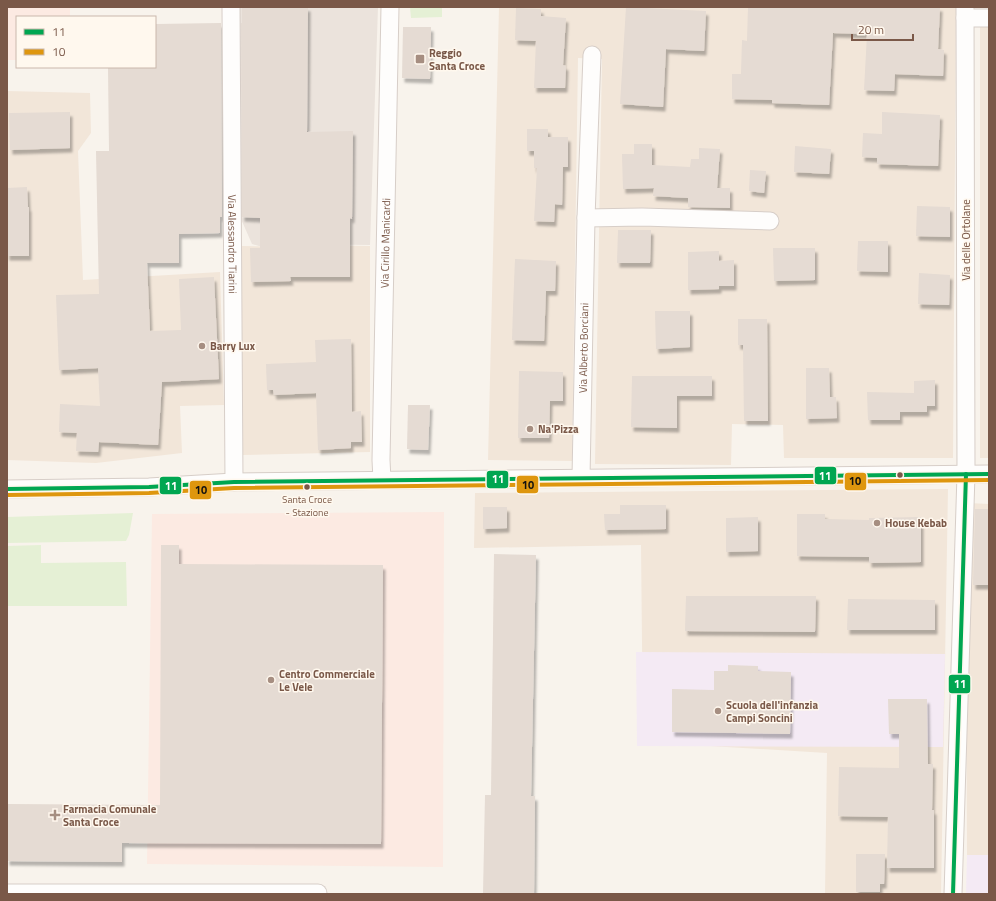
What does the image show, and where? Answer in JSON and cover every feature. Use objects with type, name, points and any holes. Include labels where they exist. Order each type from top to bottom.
[{"type":"street","name":"Via Alessandro Tiarini","points":[[231,7],[234,482]]},
{"type":"street","name":"Via Cirillo Manicardi","points":[[382,480],[381,452],[390,7]]},
{"type":"street","points":[[965,13],[989,18]]},
{"type":"street","name":"Via delle Ortolane","points":[[953,894],[966,474],[965,13]]},
{"type":"street","name":"Via Alberto Borciani","points":[[581,478],[586,218],[592,55]]},
{"type":"street","points":[[586,218],[642,217],[770,221]]},
{"type":"street","points":[[7,489],[150,487],[234,482],[989,474]]},
{"type":"street","points":[[7,893],[318,893]]},
{"type":"shaded area","points":[[7,7],[70,7],[70,16],[16,16],[16,60],[7,60]]},
{"type":"shaded area","points":[[234,7],[378,7],[370,245],[297,244],[294,246],[259,246],[252,244],[241,219]]},
{"type":"shaded area","points":[[499,7],[956,7],[953,458],[784,458],[783,425],[732,424],[731,465],[595,464],[602,59],[578,58],[572,461],[488,460]]},
{"type":"shaded area","points":[[980,25],[989,25],[989,458],[980,458]]},
{"type":"shaded area","points":[[7,91],[90,93],[91,133],[78,151],[83,280],[220,272],[224,405],[180,406],[182,453],[96,463],[7,460]]},
{"type":"shaded area","points":[[304,245],[370,246],[370,452],[241,455],[241,246],[298,247]]},
{"type":"shaded area","points":[[948,489],[941,894],[825,894],[827,753],[643,742],[641,545],[474,548],[475,493]]},
{"type":"shaded area","points":[[968,503],[989,504],[989,855],[967,855],[966,585]]},
{"type":"shaded area","name":"Centro Commerciale Le Vele","points":[[444,512],[443,867],[147,864],[152,514]]},
{"type":"shaded area","points":[[636,652],[945,654],[943,747],[637,746]]},
{"type":"shaded area","points":[[967,855],[989,855],[989,894],[966,894]]},
{"type":"green space","points":[[410,7],[442,7],[442,17],[411,18]]},
{"type":"green space","points":[[133,513],[129,535],[126,541],[7,543],[7,517]]},
{"type":"green space","points":[[41,545],[41,563],[126,562],[127,606],[7,606],[7,546]]},
{"type":"building","points":[[242,7],[308,7],[307,132],[353,131],[352,219],[350,218],[350,277],[290,277],[291,281],[251,282],[250,248],[260,248],[260,218],[242,217]]},
{"type":"building","points":[[626,7],[706,11],[704,51],[666,49],[663,107],[620,104]]},
{"type":"building","points":[[748,7],[940,7],[938,49],[944,50],[943,76],[895,74],[894,91],[864,90],[867,34],[833,33],[829,105],[772,103],[772,100],[732,99],[732,74],[741,74],[742,40],[747,41]]},
{"type":"building","points":[[516,8],[541,9],[541,16],[566,18],[563,65],[566,66],[565,88],[534,88],[536,41],[515,40]]},
{"type":"building","points":[[221,23],[222,217],[220,217],[220,233],[179,234],[179,263],[147,263],[150,331],[181,330],[179,279],[214,277],[219,379],[162,382],[158,445],[99,442],[98,452],[76,451],[77,433],[59,432],[60,404],[100,406],[98,368],[59,370],[56,295],[99,294],[96,151],[109,151],[108,68],[156,68],[156,24]]},
{"type":"building","name":"Reggio Santa Croce","points":[[403,27],[431,27],[430,79],[402,78]]},
{"type":"building","points":[[70,112],[70,148],[10,150],[9,113]]},
{"type":"building","points":[[882,112],[940,115],[938,166],[877,164],[877,158],[862,157],[863,133],[882,134]]},
{"type":"building","points":[[527,129],[548,129],[548,137],[568,137],[568,167],[563,167],[562,205],[555,204],[554,222],[534,221],[537,168],[534,168],[534,151],[527,151]]},
{"type":"building","points":[[634,144],[652,144],[652,165],[690,167],[691,159],[699,159],[699,148],[720,149],[717,188],[730,188],[730,208],[688,207],[688,198],[653,196],[654,188],[623,189],[622,154],[634,154]]},
{"type":"building","points":[[795,146],[831,149],[829,174],[794,172]]},
{"type":"building","points":[[750,170],[766,171],[764,193],[749,191]]},
{"type":"building","points":[[27,187],[29,207],[29,256],[7,256],[7,188]]},
{"type":"building","points":[[917,206],[950,207],[950,237],[916,236]]},
{"type":"building","points":[[618,230],[651,230],[650,263],[617,263]]},
{"type":"building","points":[[858,241],[888,241],[888,272],[857,271]]},
{"type":"building","points":[[773,248],[815,248],[815,280],[774,281]]},
{"type":"building","points":[[719,251],[719,261],[734,260],[734,286],[719,286],[719,289],[688,290],[688,252]]},
{"type":"building","points":[[515,259],[556,261],[555,291],[546,291],[544,341],[512,340]]},
{"type":"building","points":[[919,273],[950,275],[949,305],[918,304]]},
{"type":"building","points":[[655,311],[690,311],[690,347],[656,349]]},
{"type":"building","points":[[738,319],[767,319],[768,421],[744,421],[743,345],[738,345]]},
{"type":"building","points":[[351,339],[352,412],[361,411],[362,442],[351,442],[351,448],[318,450],[316,393],[274,395],[273,390],[267,390],[266,364],[316,362],[315,340]]},
{"type":"building","points":[[806,368],[829,368],[830,397],[836,397],[837,418],[806,419]]},
{"type":"building","points":[[519,371],[563,372],[563,401],[550,401],[549,438],[518,438]]},
{"type":"building","points":[[632,376],[712,376],[712,396],[677,396],[677,428],[631,427]]},
{"type":"building","points":[[935,380],[935,406],[927,406],[927,412],[900,412],[900,420],[868,420],[867,392],[914,393],[914,381]]},
{"type":"building","points":[[408,405],[430,405],[428,450],[407,449]]},
{"type":"building","points":[[620,505],[666,505],[666,529],[605,530],[604,514],[620,514]]},
{"type":"building","points":[[483,507],[507,507],[507,528],[483,529]]},
{"type":"building","points":[[975,509],[989,509],[989,585],[973,585]]},
{"type":"building","points":[[797,514],[825,514],[825,519],[869,520],[869,518],[921,517],[921,562],[869,563],[869,557],[797,556]]},
{"type":"building","points":[[758,517],[758,551],[726,552],[726,518]]},
{"type":"building","name":"Centro Commerciale Le Vele","points":[[161,545],[179,545],[179,564],[383,565],[381,844],[122,843],[122,862],[7,861],[7,804],[160,805]]},
{"type":"building","points":[[494,554],[536,555],[531,796],[535,796],[534,894],[483,894],[485,795],[491,795]]},
{"type":"building","points":[[686,596],[816,596],[815,632],[685,631]]},
{"type":"building","points":[[848,599],[935,600],[935,630],[847,630]]},
{"type":"building","name":"Scuola dell'infanzia Campi Soncini","points":[[728,665],[758,666],[758,671],[791,672],[790,734],[672,732],[672,689],[714,690],[714,671],[728,671]]},
{"type":"building","points":[[888,699],[927,699],[928,764],[933,764],[932,810],[934,810],[934,868],[887,868],[888,817],[838,816],[839,767],[899,768],[899,734],[889,734]]},
{"type":"building","points":[[856,854],[885,854],[884,884],[880,884],[880,892],[856,892]]},
{"type":"transit line","name":"11","points":[[953,894],[966,474]]},
{"type":"transit line","name":"11","points":[[7,489],[149,487],[234,482],[989,474]]},
{"type":"transit line","name":"10","points":[[7,495],[149,493],[234,488],[989,480]]},
{"type":"place","name":"Reggio Santa Croce","points":[[420,59]]},
{"type":"place","name":"Barry Lux","points":[[202,346]]},
{"type":"place","name":"Na'Pizza","points":[[530,429]]},
{"type":"place","name":"Santa Croce - Stazione","points":[[307,487]]},
{"type":"place","name":"House Kebab","points":[[877,523]]},
{"type":"place","name":"Centro Commerciale Le Vele","points":[[271,680]]},
{"type":"place","name":"Scuola dell'infanzia Campi Soncini","points":[[718,711]]},
{"type":"place","name":"Farmacia Comunale Santa Croce","points":[[55,815]]}]
